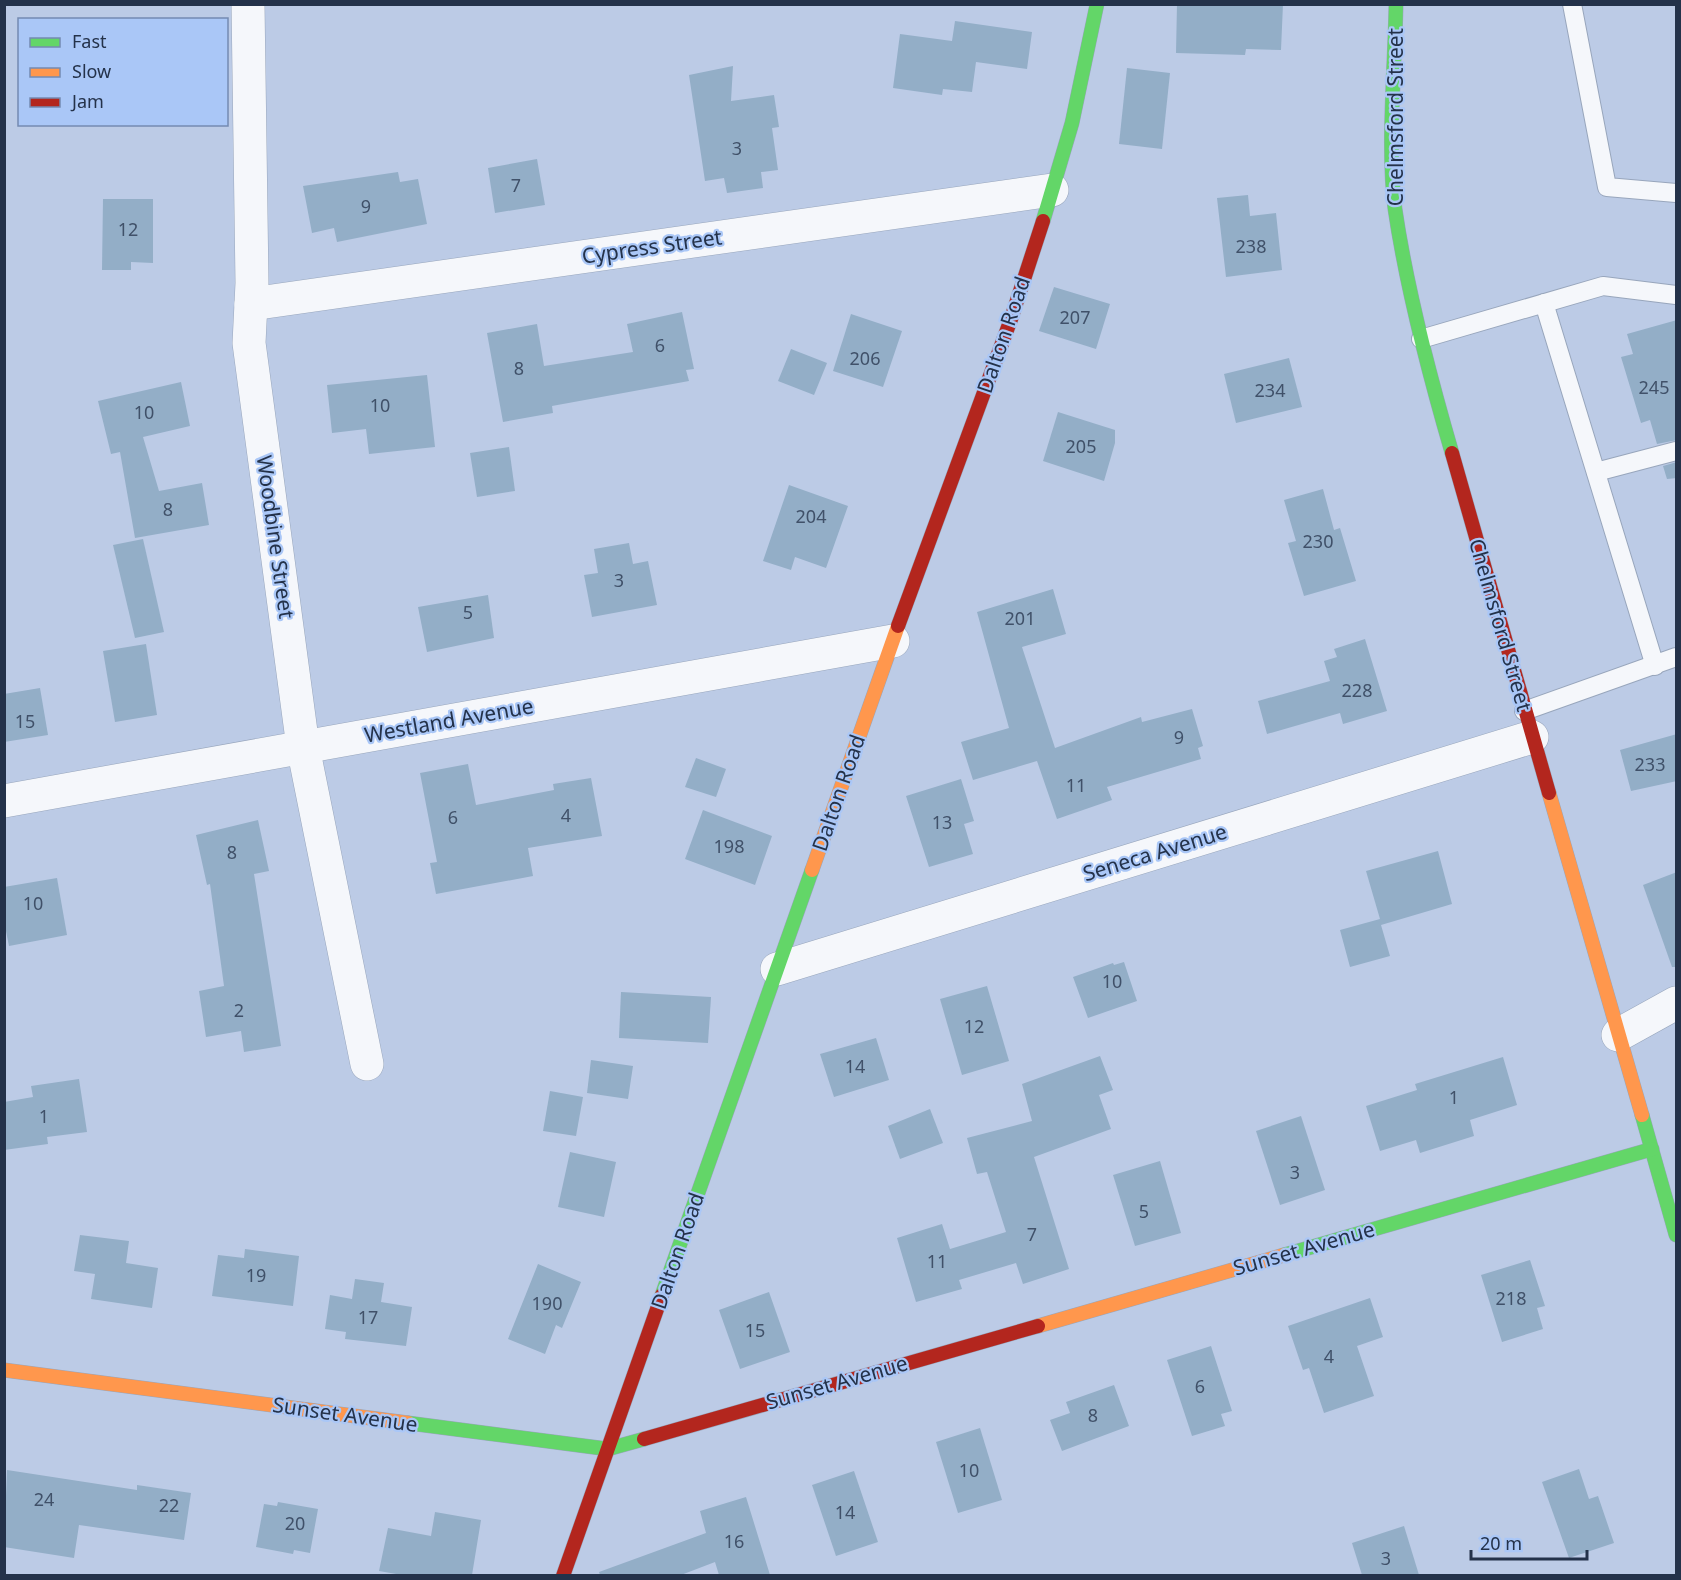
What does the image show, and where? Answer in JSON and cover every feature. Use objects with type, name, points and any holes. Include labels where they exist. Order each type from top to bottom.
[{"type":"street","name":"Woodbine Street","points":[[248,4],[251,304],[249,343],[303,747],[367,1064]]},
{"type":"street","name":"Dalton Road","points":[[563,1575],[893,641],[1011,319],[1071,123],[1096,4]]},
{"type":"street","name":"Chelmsford Street","points":[[1396,4],[1393,151],[1395,208],[1429,375],[1677,1235]]},
{"type":"street","name":"Cypress Street","points":[[251,304],[1052,190]]},
{"type":"street","name":"Westland Avenue","points":[[4,801],[893,641]]},
{"type":"street","name":"Seneca Avenue","points":[[777,969],[1528,724]]},
{"type":"street","points":[[1618,1035],[1677,1003]]},
{"type":"street","name":"Sunset Avenue","points":[[4,1370],[608,1449],[1652,1149]]},
{"type":"lane","points":[[1572,4],[1607,186],[1677,193]]},
{"type":"lane","points":[[1421,339],[1603,286],[1677,295]]},
{"type":"lane","points":[[1544,303],[1655,666]]},
{"type":"lane","points":[[1596,472],[1677,451]]},
{"type":"lane","points":[[1528,724],[1677,657]]},
{"type":"building","points":[[1177,4],[1283,4],[1281,50],[1246,49],[1245,55],[1176,53]]},
{"type":"building","points":[[955,21],[1032,32],[1027,69],[976,62],[972,92],[943,89],[942,95],[893,88],[900,34],[952,41]]},
{"type":"building","points":[[733,66],[731,101],[774,95],[779,127],[772,128],[778,170],[761,172],[763,188],[727,193],[724,178],[705,181],[689,75]]},
{"type":"building","points":[[1127,68],[1170,73],[1162,149],[1119,144]]},
{"type":"building","points":[[537,159],[545,205],[495,213],[488,168]]},
{"type":"building","points":[[398,172],[400,182],[418,179],[427,224],[337,242],[334,228],[312,233],[303,186]]},
{"type":"building","points":[[1248,195],[1250,216],[1276,213],[1282,270],[1226,277],[1217,198]]},
{"type":"building","points":[[103,199],[153,199],[153,263],[131,262],[131,270],[102,270]]},
{"type":"building","points":[[1054,287],[1110,304],[1096,349],[1039,331]]},
{"type":"building","points":[[682,312],[694,369],[686,370],[689,381],[552,406],[553,413],[503,422],[487,333],[537,324],[544,366],[633,352],[627,324]]},
{"type":"building","points":[[851,314],[902,331],[883,387],[833,371]]},
{"type":"building","points":[[1677,320],[1677,440],[1657,444],[1650,420],[1641,423],[1621,357],[1633,354],[1627,334]]},
{"type":"building","points":[[791,349],[827,363],[814,395],[778,381]]},
{"type":"building","points":[[1289,358],[1302,407],[1236,423],[1224,374]]},
{"type":"building","points":[[427,375],[435,447],[369,454],[366,429],[332,433],[327,385]]},
{"type":"building","points":[[181,382],[190,426],[143,437],[159,491],[202,483],[209,525],[135,538],[120,452],[111,454],[98,401]]},
{"type":"building","points":[[1058,412],[1115,430],[1115,443],[1104,481],[1043,461]]},
{"type":"building","points":[[509,447],[515,491],[477,497],[470,453]]},
{"type":"building","points":[[1677,462],[1677,478],[1667,479],[1663,466]]},
{"type":"building","points":[[789,485],[848,506],[826,568],[795,557],[791,570],[763,561]]},
{"type":"building","points":[[1323,489],[1334,530],[1340,528],[1356,581],[1304,596],[1288,543],[1296,541],[1284,500]]},
{"type":"building","points":[[143,539],[164,632],[135,638],[113,545]]},
{"type":"building","points":[[629,543],[633,564],[648,561],[657,605],[592,617],[584,575],[598,573],[594,549]]},
{"type":"building","points":[[1053,589],[1066,634],[1022,647],[1055,748],[1141,717],[1142,722],[1192,709],[1203,746],[1198,748],[1201,759],[1107,787],[1112,800],[1057,819],[1037,761],[973,780],[961,742],[1009,728],[977,612]]},
{"type":"building","points":[[488,595],[494,638],[427,652],[418,607]]},
{"type":"building","points":[[1365,639],[1387,711],[1343,724],[1340,713],[1267,734],[1258,701],[1330,681],[1324,661],[1337,657],[1334,649]]},
{"type":"building","points":[[146,644],[157,715],[115,722],[103,651]]},
{"type":"building","points":[[40,688],[48,735],[4,742],[4,694]]},
{"type":"building","points":[[1677,734],[1677,781],[1631,791],[1620,750]]},
{"type":"building","points":[[696,758],[726,769],[716,797],[685,787]]},
{"type":"building","points":[[468,764],[476,805],[554,790],[553,784],[591,778],[602,836],[528,848],[533,876],[436,894],[430,863],[437,862],[420,773]]},
{"type":"building","points":[[961,779],[974,821],[964,824],[973,854],[929,867],[906,796]]},
{"type":"building","points":[[703,810],[772,836],[755,885],[685,859]]},
{"type":"building","points":[[258,820],[269,871],[254,874],[281,1046],[244,1052],[241,1031],[206,1037],[199,991],[224,986],[210,884],[207,885],[196,835]]},
{"type":"building","points":[[1438,851],[1452,904],[1381,925],[1390,956],[1350,967],[1340,930],[1380,919],[1366,871]]},
{"type":"building","points":[[1677,872],[1677,967],[1672,967],[1643,885]]},
{"type":"building","points":[[57,878],[67,935],[9,946],[4,921],[4,887]]},
{"type":"building","points":[[1124,962],[1137,1001],[1088,1018],[1073,977],[1113,963],[1114,965]]},
{"type":"building","points":[[987,986],[1009,1061],[962,1075],[940,999]]},
{"type":"building","points":[[621,992],[711,997],[708,1043],[619,1038]]},
{"type":"building","points":[[876,1038],[889,1080],[834,1097],[820,1054]]},
{"type":"building","points":[[1100,1056],[1113,1090],[1099,1095],[1111,1129],[1034,1157],[1069,1269],[1023,1284],[1016,1263],[959,1280],[962,1289],[916,1302],[897,1238],[942,1224],[950,1249],[1006,1232],[987,1172],[977,1174],[967,1138],[1032,1121],[1022,1084]]},
{"type":"building","points":[[1503,1057],[1517,1105],[1470,1120],[1474,1136],[1420,1153],[1416,1140],[1380,1151],[1366,1106],[1417,1090],[1415,1084]]},
{"type":"building","points":[[591,1060],[633,1066],[628,1099],[587,1093]]},
{"type":"building","points":[[79,1079],[87,1132],[47,1137],[48,1144],[4,1150],[4,1102],[33,1097],[31,1086]]},
{"type":"building","points":[[550,1091],[583,1097],[576,1136],[543,1131]]},
{"type":"building","points":[[930,1109],[943,1143],[900,1159],[888,1126]]},
{"type":"building","points":[[1301,1116],[1325,1190],[1280,1205],[1256,1131]]},
{"type":"building","points":[[570,1152],[616,1162],[604,1217],[558,1207]]},
{"type":"building","points":[[1160,1161],[1181,1233],[1135,1246],[1113,1175]]},
{"type":"building","points":[[80,1235],[129,1241],[126,1263],[158,1268],[152,1308],[91,1299],[95,1274],[74,1271]]},
{"type":"building","points":[[245,1249],[299,1256],[293,1306],[212,1296],[218,1255],[244,1258]]},
{"type":"building","points":[[1530,1260],[1545,1306],[1537,1308],[1543,1329],[1502,1342],[1481,1275]]},
{"type":"building","points":[[538,1264],[581,1282],[562,1328],[556,1325],[545,1354],[508,1339]]},
{"type":"building","points":[[355,1279],[384,1283],[381,1302],[412,1307],[406,1346],[345,1339],[346,1332],[325,1329],[330,1295],[352,1299]]},
{"type":"building","points":[[769,1292],[790,1352],[740,1369],[719,1310]]},
{"type":"building","points":[[1370,1298],[1383,1337],[1357,1346],[1374,1396],[1324,1413],[1309,1368],[1303,1370],[1288,1326]]},
{"type":"building","points":[[1211,1346],[1232,1411],[1221,1414],[1225,1426],[1192,1436],[1167,1360]]},
{"type":"building","points":[[1114,1385],[1129,1426],[1062,1451],[1050,1420],[1070,1413],[1066,1402]]},
{"type":"building","points":[[980,1428],[1002,1500],[958,1513],[936,1442]]},
{"type":"building","points":[[1579,1469],[1589,1499],[1598,1496],[1614,1543],[1569,1558],[1542,1482]]},
{"type":"building","points":[[7,1470],[137,1490],[137,1485],[191,1493],[184,1540],[79,1525],[74,1558],[4,1547]]},
{"type":"building","points":[[854,1471],[878,1542],[836,1556],[812,1485]]},
{"type":"building","points":[[746,1497],[770,1575],[719,1575],[715,1562],[681,1575],[600,1575],[599,1572],[706,1533],[700,1511]]},
{"type":"building","points":[[278,1502],[318,1509],[310,1553],[294,1550],[293,1554],[256,1547],[264,1504],[277,1506]]},
{"type":"building","points":[[435,1512],[481,1520],[472,1575],[402,1575],[379,1571],[388,1528],[431,1536]]},
{"type":"building","points":[[1404,1526],[1419,1575],[1362,1575],[1352,1543]]},
{"type":"traffic: fast","points":[[1043,221],[1072,123],[1097,4]]},
{"type":"traffic: fast","points":[[1396,4],[1392,134],[1395,209],[1419,332],[1452,453]]},
{"type":"traffic: fast","points":[[662,1295],[812,870]]},
{"type":"traffic: fast","points":[[1642,1115],[1676,1235]]},
{"type":"traffic: fast","points":[[1284,1255],[1652,1149]]},
{"type":"traffic: fast","points":[[408,1423],[608,1449],[644,1439]]},
{"type":"traffic: slow","points":[[812,870],[898,626]]},
{"type":"traffic: slow","points":[[1549,793],[1642,1115]]},
{"type":"traffic: slow","points":[[1038,1326],[1284,1255]]},
{"type":"traffic: slow","points":[[4,1370],[408,1423]]},
{"type":"traffic: jam","points":[[898,626],[1011,319],[1043,221]]},
{"type":"traffic: jam","points":[[1452,453],[1549,793]]},
{"type":"traffic: jam","points":[[563,1576],[662,1295]]},
{"type":"traffic: jam","points":[[644,1439],[1038,1326]]}]
